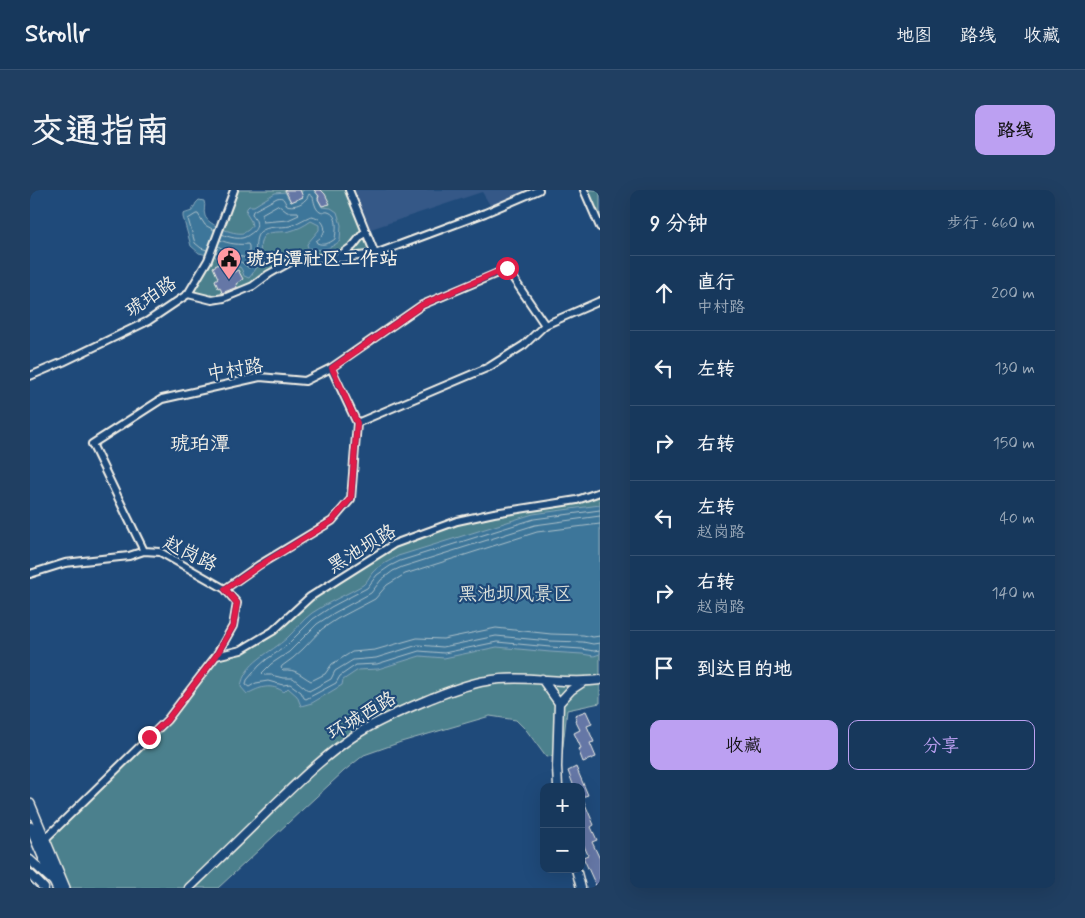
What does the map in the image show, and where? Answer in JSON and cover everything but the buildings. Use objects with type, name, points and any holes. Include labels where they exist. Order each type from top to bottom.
[{"type":"main road","points":[[30,804],[45,839],[60,886]]},
{"type":"main road","points":[[30,827],[60,886]]},
{"type":"street","name":"琥珀路","points":[[30,376],[148,321],[188,294],[208,260],[234,190]]},
{"type":"street","points":[[349,190],[374,254]]},
{"type":"street","points":[[188,294],[212,300],[224,298],[253,286],[269,274],[294,260],[374,254],[485,214],[539,190]]},
{"type":"street","points":[[584,190],[600,225]]},
{"type":"street","points":[[336,258],[352,246],[365,231]]},
{"type":"street","name":"中村路","points":[[92,444],[162,399],[260,377],[305,381],[332,368],[422,305],[507,268],[545,326]]},
{"type":"street","points":[[357,423],[489,366],[524,345],[545,326],[600,301]]},
{"type":"street","points":[[225,589],[332,521],[351,498],[357,423],[332,368]]},
{"type":"street","name":"赵岗路","points":[[45,839],[167,720],[216,656],[233,626],[237,603],[225,589],[160,552],[144,552],[92,444]]},
{"type":"street","name":"黑池坝路","points":[[216,656],[241,650],[273,631],[310,597],[394,544],[457,521],[494,513],[577,500],[600,492]]},
{"type":"street","points":[[30,574],[65,563],[129,556],[144,552]]},
{"type":"street","name":"环城西路","points":[[189,888],[299,781],[335,750],[362,731],[400,711],[466,685],[487,680],[509,678],[583,682],[600,680]]},
{"type":"street","points":[[542,679],[559,703],[558,783]]},
{"type":"street","points":[[559,703],[571,690],[583,682]]},
{"type":"street","points":[[30,860],[60,886]]},
{"type":"street","points":[[577,873],[581,888]]},
{"type":"street","points":[[30,874],[44,888]]},
{"type":"shaded area","points":[[349,190],[539,190],[493,210],[482,192],[365,231]]},
{"type":"green space","points":[[234,190],[349,190],[375,254],[294,260],[253,286],[212,300],[188,294],[208,260]]},
{"type":"green space","points":[[584,190],[600,190],[600,223]]},
{"type":"green space","name":"黑池坝风景区","points":[[600,492],[600,703],[567,710],[562,755],[546,757],[527,731],[516,720],[490,716],[364,755],[344,771],[218,888],[65,888],[45,839],[167,720],[216,656],[241,650],[273,631],[310,597],[394,544],[457,521]]},
{"type":"water","points":[[304,190],[314,190],[322,207],[331,208],[337,212],[341,225],[340,241],[332,246],[321,250],[308,248],[307,244],[319,230],[319,225],[311,221],[287,232],[268,233],[263,237],[260,246],[260,261],[249,278],[244,276],[240,267],[229,267],[216,257],[199,253],[191,246],[183,214],[192,211],[199,200],[204,201],[205,216],[211,223],[228,231],[243,233],[252,226],[246,213],[249,206],[254,206],[275,193],[285,192],[291,202],[302,197],[301,192]]},
{"type":"water","points":[[600,505],[600,654],[594,656],[497,647],[444,658],[420,656],[378,669],[358,670],[343,680],[342,685],[312,703],[301,706],[297,696],[288,688],[284,692],[279,689],[266,687],[256,689],[247,694],[241,687],[243,678],[253,664],[287,638],[308,616],[324,605],[363,585],[381,565],[398,556],[533,514]]},
{"type":"place","name":"琥珀潭社区工作站","points":[[229,280]]},
{"type":"district","name":"琥珀潭","points":[[200,444]]},
{"type":"route","points":[[149,737],[167,720],[216,656],[233,626],[237,603],[225,589],[332,521],[351,498],[357,423],[332,368],[422,305],[507,268]]}]
